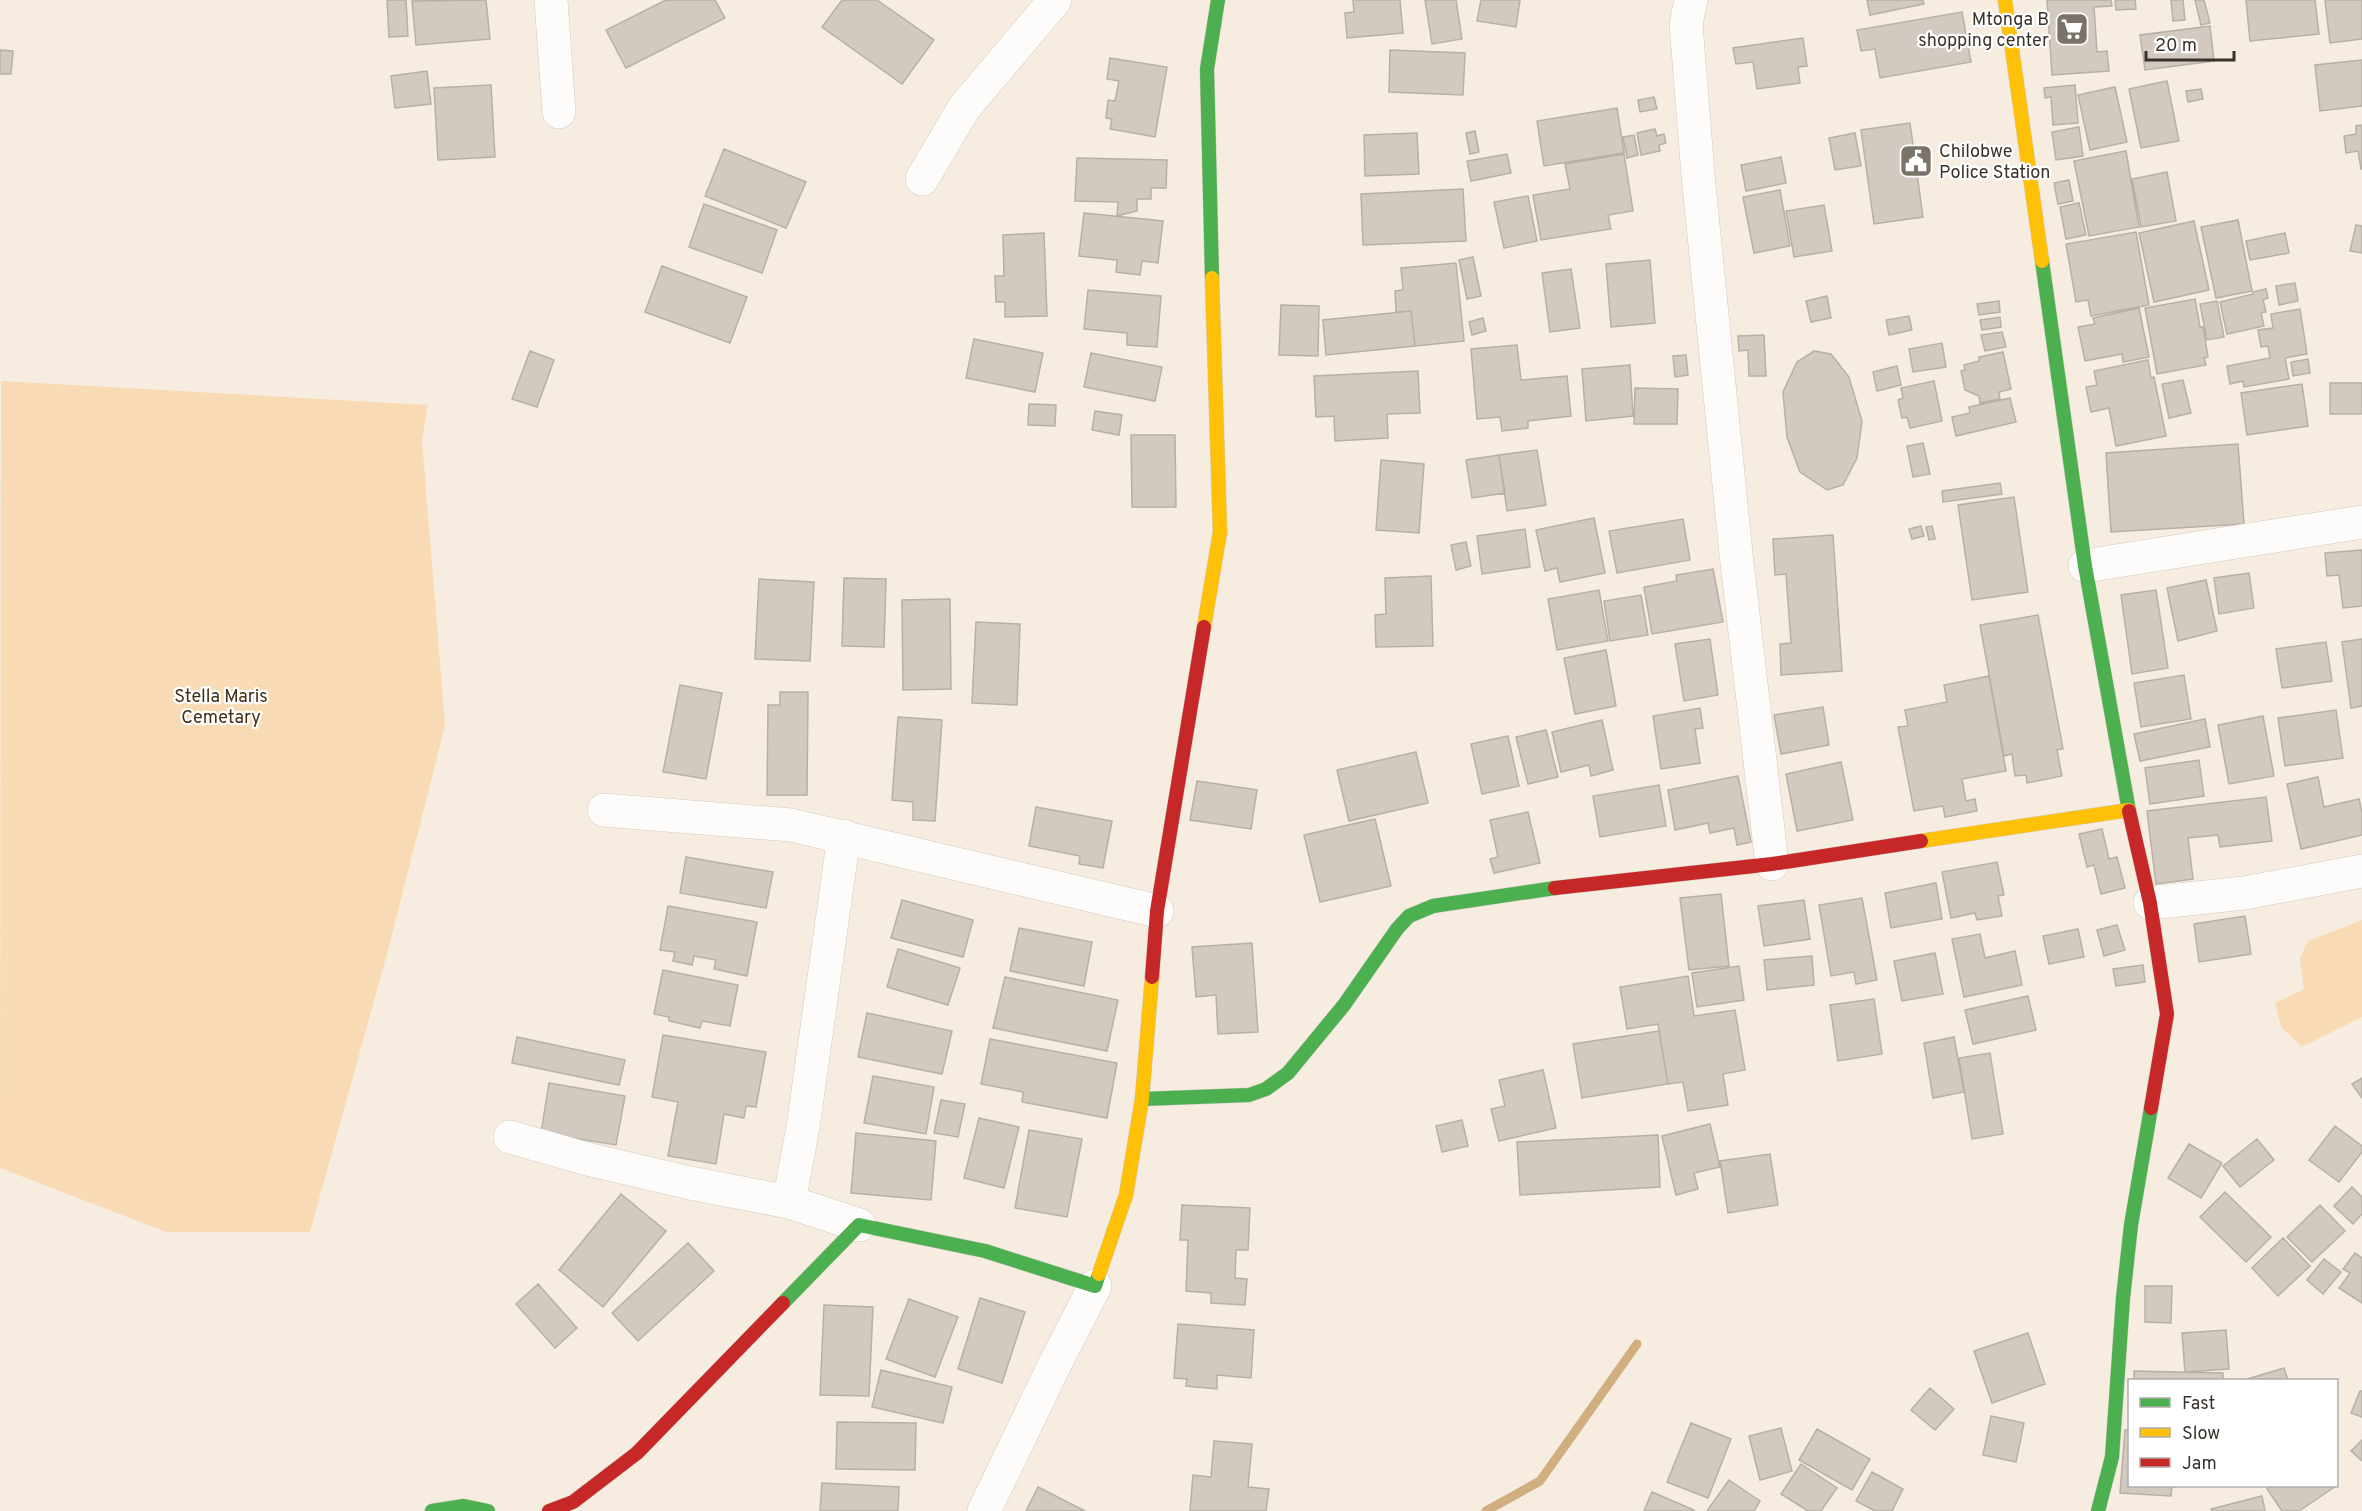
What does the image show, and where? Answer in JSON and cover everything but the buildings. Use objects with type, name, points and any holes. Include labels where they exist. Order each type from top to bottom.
[{"type":"street","points":[[551,0],[559,112]]},
{"type":"street","points":[[922,179],[964,108],[1055,0]]},
{"type":"street","points":[[984,1511],[1095,1286],[1126,1195],[1142,1098],[1157,911],[1175,791],[1220,532],[1207,94],[1207,69],[1218,0]]},
{"type":"street","points":[[1690,0],[1686,24],[1698,175],[1736,554],[1772,864]]},
{"type":"street","points":[[2004,0],[2085,566],[2129,810],[2150,903],[2167,1014],[2131,1226],[2123,1298],[2112,1457],[2098,1511]]},
{"type":"street","points":[[2085,566],[2362,522]]},
{"type":"street","points":[[604,810],[791,825],[1157,911]]},
{"type":"street","points":[[1142,1098],[1249,1095],[1266,1089],[1288,1073],[1344,1005],[1397,928],[1409,916],[1433,906],[1583,885],[1772,864],[2129,810]]},
{"type":"street","points":[[789,1202],[803,1127],[844,836]]},
{"type":"street","points":[[2150,903],[2244,893],[2362,871]]},
{"type":"street","points":[[510,1137],[587,1159],[690,1183],[789,1202],[859,1225],[985,1251],[1095,1286]]},
{"type":"street","points":[[549,1511],[573,1502],[637,1453],[859,1225]]},
{"type":"street","points":[[432,1511],[464,1506],[488,1511]]},
{"type":"green space","name":"Stella Maris Cemetary","points":[[1,381],[428,405],[422,440],[445,725],[390,943],[310,1232],[166,1232],[0,1168]]},
{"type":"green space","points":[[2362,920],[2362,1017],[2302,1047],[2281,1027],[2275,1003],[2304,989],[2300,958],[2308,941]]},
{"type":"waterway","points":[[1486,1511],[1540,1481],[1637,1344]]},
{"type":"traffic: fast","points":[[1212,278],[1207,69],[1218,0]]},
{"type":"traffic: fast","points":[[2042,261],[2085,566],[2129,811]]},
{"type":"traffic: fast","points":[[1142,1099],[1249,1095],[1266,1089],[1288,1073],[1344,1005],[1397,929],[1409,916],[1433,906],[1555,888]]},
{"type":"traffic: fast","points":[[2098,1511],[2112,1457],[2123,1298],[2131,1225],[2151,1108]]},
{"type":"traffic: fast","points":[[783,1303],[859,1225],[985,1251],[1095,1286],[1099,1274]]},
{"type":"traffic: fast","points":[[432,1511],[464,1506],[488,1511]]},
{"type":"traffic: slow","points":[[2005,0],[2042,261]]},
{"type":"traffic: slow","points":[[1204,627],[1220,532],[1212,278]]},
{"type":"traffic: slow","points":[[1921,841],[2129,810]]},
{"type":"traffic: slow","points":[[1099,1274],[1126,1195],[1142,1099],[1152,977]]},
{"type":"traffic: jam","points":[[1152,977],[1157,911],[1204,627]]},
{"type":"traffic: jam","points":[[2129,811],[2150,903],[2167,1014],[2151,1108]]},
{"type":"traffic: jam","points":[[1555,888],[1772,864],[1921,841]]},
{"type":"traffic: jam","points":[[549,1511],[573,1502],[637,1453],[783,1303]]},
{"type":"place","name":"Mtonga B shopping center","points":[[2072,29]]},
{"type":"place","name":"Chilobwe Police Station","points":[[1916,161]]}]
